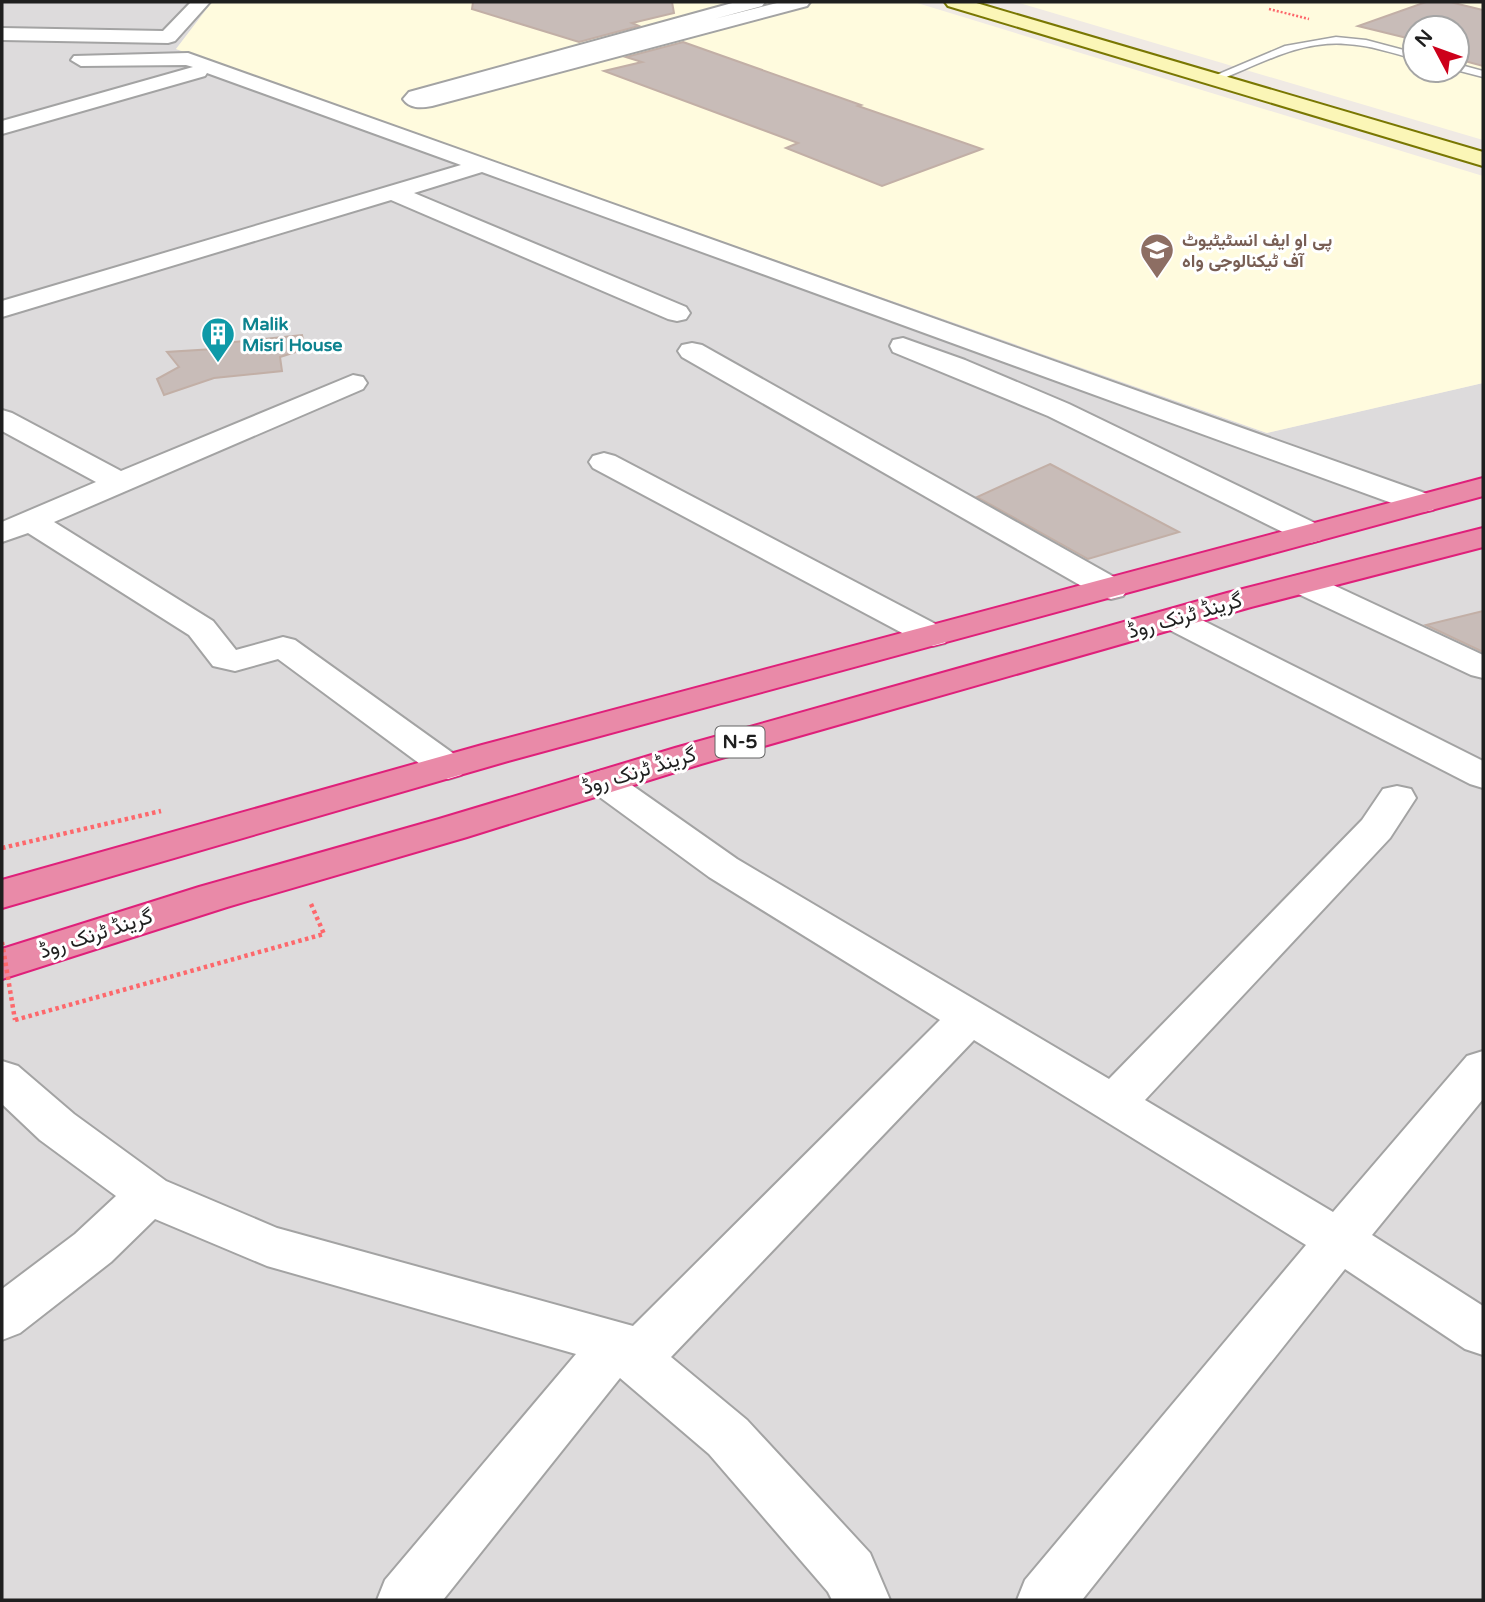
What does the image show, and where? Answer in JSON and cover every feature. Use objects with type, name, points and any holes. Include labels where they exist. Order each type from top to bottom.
[{"type":"highway","name":"N-5","points":[[2,894],[448,767],[1483,488]]},
{"type":"highway","name":"گرینڈ ٹرنک روڈ","points":[[2,964],[603,782],[1174,619],[1483,537]]},
{"type":"street","points":[[756,2],[413,99],[419,102],[432,100],[801,2]]},
{"type":"street","points":[[954,2],[1483,148]]},
{"type":"street","points":[[981,2],[1483,159]]},
{"type":"street","points":[[164,12],[196,7]]},
{"type":"street","points":[[2,34],[168,37],[196,7]]},
{"type":"street","points":[[81,60],[188,59],[1422,503]]},
{"type":"street","points":[[2,128],[214,68]]},
{"type":"street","points":[[2,309],[483,165]]},
{"type":"street","points":[[395,192],[677,313]]},
{"type":"street","points":[[903,346],[1034,399],[1311,533]]},
{"type":"street","points":[[692,351],[1111,589]]},
{"type":"street","points":[[16,527],[353,383]]},
{"type":"street","points":[[2,419],[119,482]]},
{"type":"street","points":[[604,462],[933,636]]},
{"type":"street","points":[[16,527],[201,628],[225,659],[235,661],[284,647],[448,767]]},
{"type":"street","points":[[1304,584],[1483,668]]},
{"type":"street","points":[[1174,619],[1483,776]]},
{"type":"street","points":[[603,782],[723,868],[1339,1240],[1483,1333]]},
{"type":"street","points":[[1113,1104],[1376,829],[1397,798]]},
{"type":"street","points":[[406,1600],[626,1351],[970,1017]]},
{"type":"street","points":[[1046,1600],[1483,1068]]},
{"type":"street","points":[[2,1078],[57,1127],[149,1195],[267,1246],[626,1351],[728,1437],[849,1573],[862,1600]]},
{"type":"street","points":[[2,1318],[93,1248],[149,1195]]},
{"type":"lane","points":[[1220,77],[1298,46],[1333,39],[1366,43],[1401,52]]},
{"type":"path","points":[[2,848],[161,811]]},
{"type":"path","points":[[2,942],[15,1020],[324,934],[297,873]]},
{"type":"shaded area","points":[[2,2],[212,2],[176,49],[1267,433],[1483,383],[1483,1600],[2,1600]]},
{"type":"shaded area","name":"پی او ایف انسٹیٹیوٹ آف ٹیکنالوجی واہ","points":[[212,2],[914,2],[1483,176],[1483,383],[1267,433],[176,49]]},
{"type":"shaded area","points":[[1016,2],[1483,2],[1483,140]]},
{"type":"building","points":[[473,2],[672,2],[674,13],[632,23],[639,26],[579,42],[472,9]]},
{"type":"building","points":[[1426,2],[1450,2],[1483,10],[1483,66],[1471,63],[1471,14],[1401,14],[1401,37],[1358,26]]},
{"type":"building","points":[[683,42],[982,149],[882,186],[786,148],[798,143],[604,71],[642,62],[626,57]]},
{"type":"building","points":[[302,335],[305,349],[280,357],[282,371],[214,378],[164,395],[157,379],[179,367],[167,352],[214,349],[225,343]]},
{"type":"building","points":[[1050,464],[1179,532],[1088,559],[977,497]]},
{"type":"building","points":[[1483,611],[1483,652],[1426,625]]},
{"type":"place","name":"پی او ایف انسٹیٹیوٹ آف ٹیکنالوجی واہ","points":[[1157,280]]},
{"type":"place","name":"Malik Misri House","points":[[218,364]]}]
